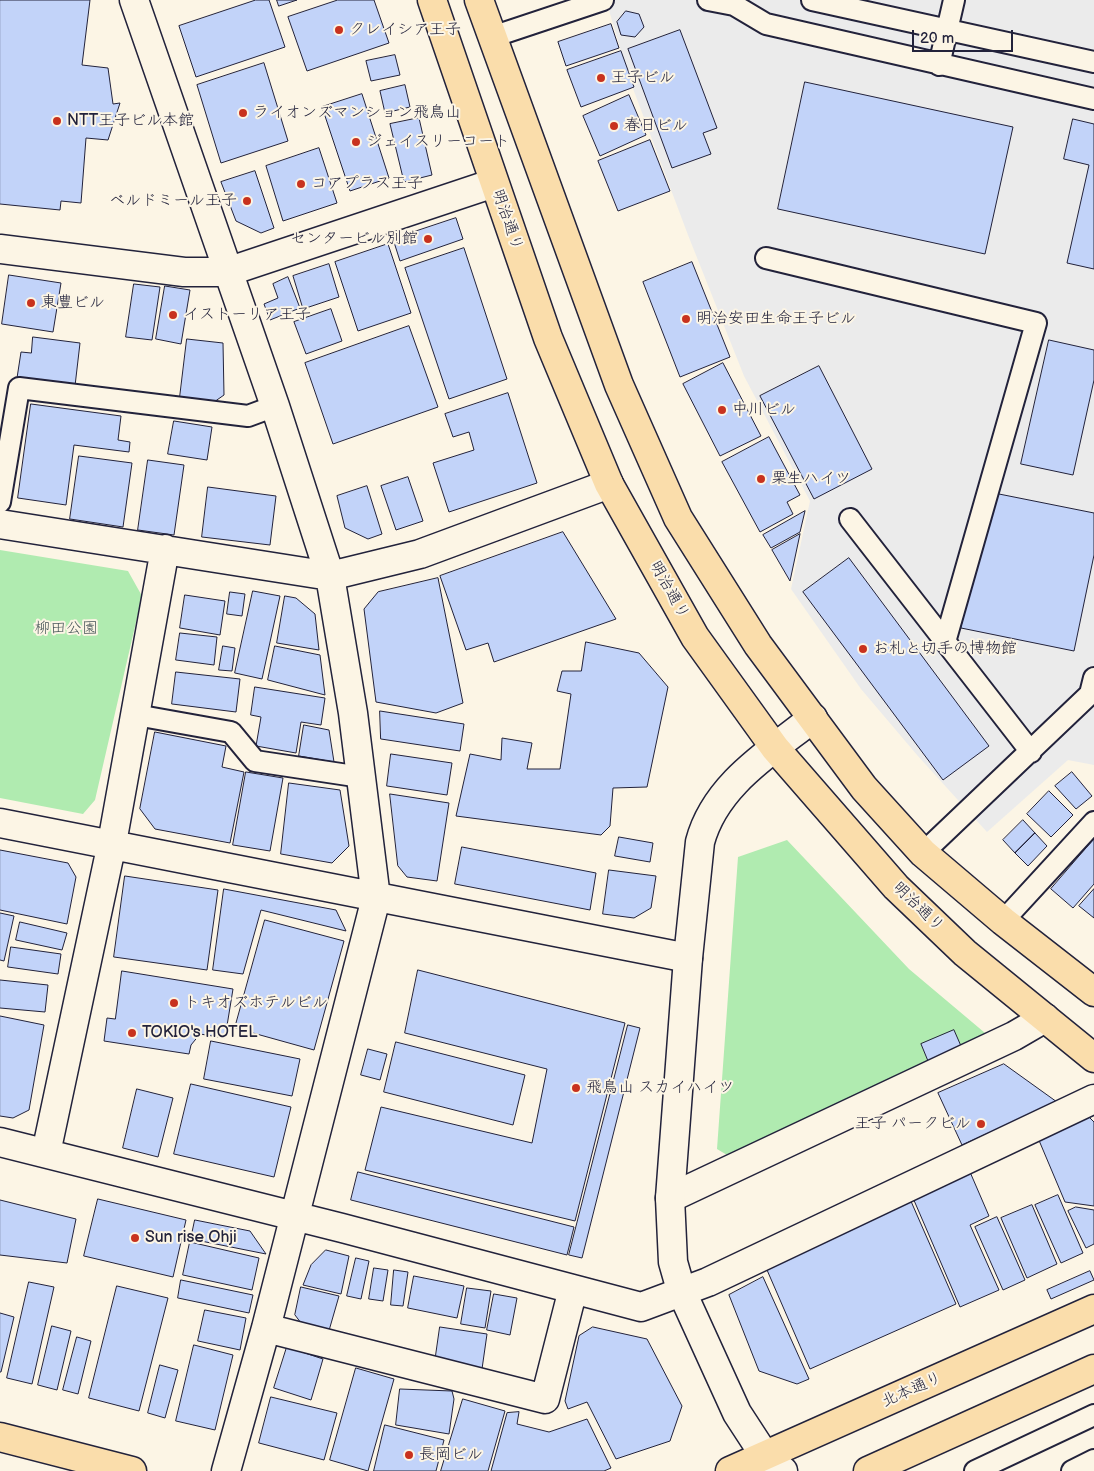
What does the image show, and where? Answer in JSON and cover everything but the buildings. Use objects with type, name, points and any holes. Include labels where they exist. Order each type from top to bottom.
[{"type":"main road","name":"明治通り","points":[[432,0],[548,338],[609,484],[695,636],[775,748],[896,887],[965,953],[1094,1058]]},
{"type":"main road","points":[[479,0],[618,385],[678,518],[758,645],[864,788],[923,853],[1003,921],[1094,992]]},
{"type":"main road","name":"北本通り","points":[[730,1471],[774,1464],[1094,1309]]},
{"type":"main road","points":[[868,1471],[1094,1369]]},
{"type":"main road","points":[[0,1437],[132,1471]]},
{"type":"street","points":[[134,0],[275,406],[330,576],[353,713],[376,898],[266,1328],[226,1471]]},
{"type":"street","points":[[0,249],[184,272],[228,272],[494,183]]},
{"type":"street","points":[[0,524],[330,576],[420,554],[609,484]]},
{"type":"street","points":[[46,1153],[112,843],[165,549]]},
{"type":"street","points":[[774,1464],[737,1413],[681,1290],[673,1262],[670,1198],[688,958],[700,842],[705,823],[718,802],[734,782],[813,718]]},
{"type":"street","points":[[0,823],[112,843],[376,898],[688,958]]},
{"type":"street","points":[[670,1198],[1014,1036],[1045,1018]]},
{"type":"street","points":[[0,1142],[294,1216],[641,1307],[681,1290],[708,1282],[1094,1099]]},
{"type":"street","points":[[266,1328],[545,1399],[573,1289]]},
{"type":"lane","points":[[492,37],[603,0]]},
{"type":"lane","points":[[708,0],[738,3],[766,24],[1094,99]]},
{"type":"lane","points":[[812,0],[1094,62]]},
{"type":"lane","points":[[939,65],[954,0]]},
{"type":"lane","points":[[766,258],[1036,323],[946,642]]},
{"type":"lane","points":[[0,502],[19,388],[248,416],[275,406]]},
{"type":"lane","points":[[850,519],[1031,752]]},
{"type":"lane","points":[[923,853],[1090,694],[1094,678]]},
{"type":"lane","points":[[136,715],[231,732],[255,761],[361,777]]},
{"type":"lane","points":[[1003,921],[1094,822]]},
{"type":"lane","points":[[975,1471],[1094,1415]]},
{"type":"lane","points":[[1072,1471],[1094,1460]]},
{"type":"shaded area","points":[[606,0],[1094,0],[1094,765],[1068,760],[987,832],[917,755],[861,689],[791,589],[810,501],[744,376],[629,78]]},
{"type":"green space","name":"柳田公園","points":[[0,550],[128,571],[142,596],[95,800],[83,814],[0,798]]},
{"type":"green space","points":[[787,840],[909,969],[991,1038],[732,1158],[717,1149],[738,857]]},
{"type":"place","name":"クレイシア王子","points":[[339,30]]},
{"type":"place","name":"王子ビル","points":[[601,78]]},
{"type":"place","name":"ライオンズマンション飛鳥山","points":[[243,113]]},
{"type":"place","name":"NTT王子ビル本館","points":[[57,121]]},
{"type":"place","name":"春日ビル","points":[[614,126]]},
{"type":"place","name":"ジェイスリーコート","points":[[356,142]]},
{"type":"place","name":"コアプラス王子","points":[[301,184]]},
{"type":"place","name":"ベルドミール王子","points":[[247,201]]},
{"type":"place","name":"センタービル別館","points":[[428,239]]},
{"type":"place","name":"東豊ビル","points":[[31,303]]},
{"type":"place","name":"イストーリア王子","points":[[173,315]]},
{"type":"place","name":"明治安田生命王子ビル","points":[[686,319]]},
{"type":"place","name":"中川ビル","points":[[722,410]]},
{"type":"place","name":"栗生ハイツ","points":[[761,479]]},
{"type":"place","name":"お札と切手の博物館","points":[[863,649]]},
{"type":"place","name":"トキオズホテルビル","points":[[174,1003]]},
{"type":"place","name":"TOKIO's HOTEL","points":[[132,1033]]},
{"type":"place","name":"飛鳥山 スカイハイツ","points":[[576,1088]]},
{"type":"place","name":"王子 パークビル","points":[[981,1124]]},
{"type":"place","name":"Sun rise Ohji","points":[[135,1238]]},
{"type":"place","name":"長岡ビル","points":[[409,1455]]}]
